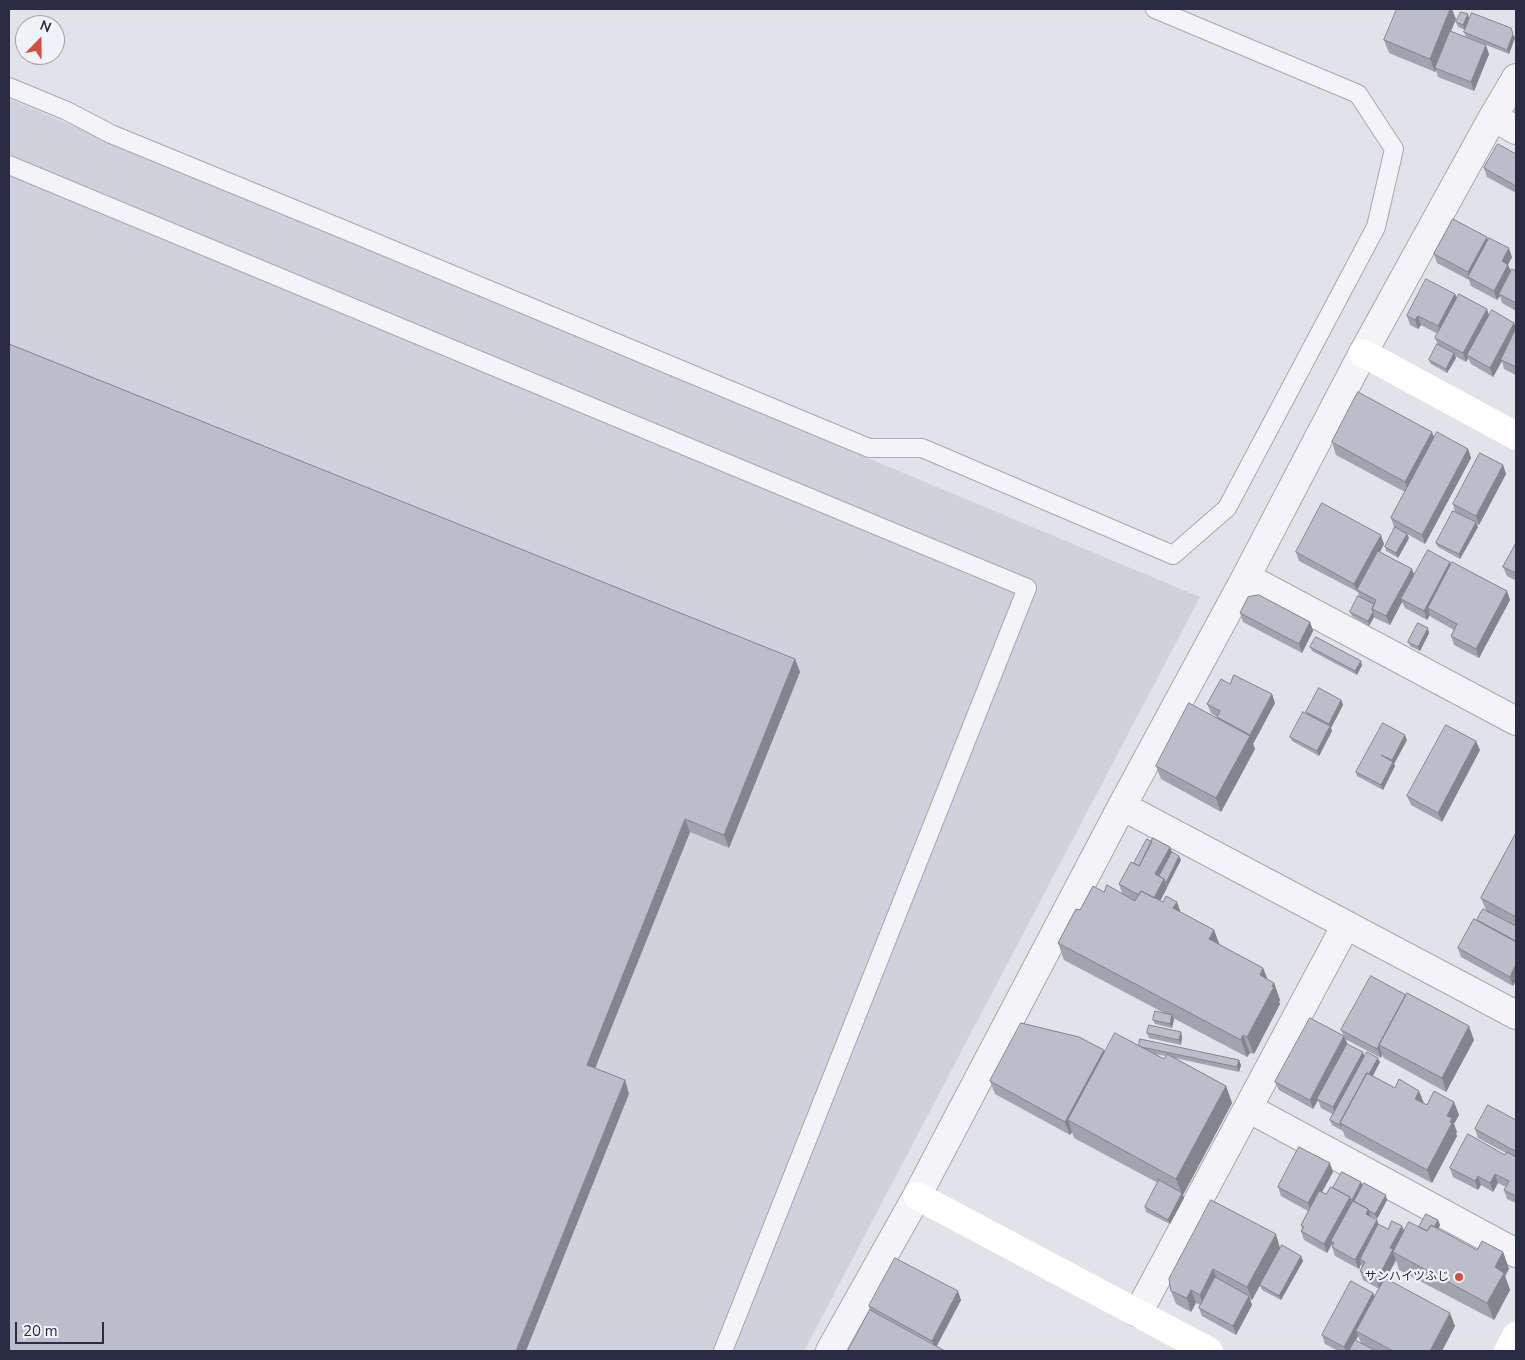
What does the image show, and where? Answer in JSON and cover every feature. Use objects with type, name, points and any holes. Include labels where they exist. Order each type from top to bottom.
[{"type":"street","points":[[830,1351],[918,1196],[1122,806],[1246,577],[1363,353],[1505,123],[1516,78]]},
{"type":"street","points":[[1363,353],[1516,436]]},
{"type":"street","points":[[1246,577],[1516,721]]},
{"type":"street","points":[[1122,806],[1516,1015]]},
{"type":"street","points":[[1138,1313],[1346,925]]},
{"type":"street","points":[[1248,1108],[1516,1253]]},
{"type":"street","points":[[918,1196],[1209,1351]]},
{"type":"street","points":[[1508,1351],[1516,1336]]},
{"type":"lane","points":[[9,87],[67,111],[110,134],[869,448],[922,448],[1173,555],[1227,508],[1376,227],[1394,149],[1358,94],[1155,9]]},
{"type":"lane","points":[[9,165],[1027,588],[723,1351]]},
{"type":"shaded area","points":[[9,99],[1200,597],[804,1351],[9,1351]]},
{"type":"building","points":[[1397,9],[1450,9],[1430,59],[1384,40]]},
{"type":"building","points":[[1461,12],[1468,14],[1463,25],[1456,22]]},
{"type":"building","points":[[1472,13],[1511,28],[1513,34],[1507,50],[1464,32]]},
{"type":"building","points":[[1450,31],[1486,45],[1471,82],[1435,68]]},
{"type":"building","points":[[1498,144],[1516,154],[1516,186],[1484,168]]},
{"type":"building","points":[[1453,219],[1487,237],[1468,272],[1434,254]]},
{"type":"building","points":[[1489,238],[1509,248],[1502,261],[1508,265],[1494,291],[1468,277]]},
{"type":"building","points":[[1512,269],[1516,271],[1516,303],[1499,294]]},
{"type":"building","points":[[1426,279],[1455,294],[1438,326],[1418,316],[1415,320],[1407,316]]},
{"type":"building","points":[[1459,294],[1487,309],[1463,353],[1435,338]]},
{"type":"building","points":[[1492,310],[1514,323],[1490,368],[1467,355]]},
{"type":"building","points":[[1516,328],[1516,367],[1501,360]]},
{"type":"building","points":[[9,344],[795,659],[724,835],[685,819],[587,1065],[625,1080],[516,1351],[9,1351]]},
{"type":"building","points":[[1437,344],[1454,353],[1446,369],[1429,360]]},
{"type":"building","points":[[1358,392],[1432,432],[1405,482],[1332,442]]},
{"type":"building","points":[[1437,432],[1468,449],[1422,535],[1391,518]]},
{"type":"building","points":[[1480,453],[1503,465],[1476,516],[1453,504]]},
{"type":"building","points":[[1322,503],[1381,535],[1354,584],[1296,552]]},
{"type":"building","points":[[1453,511],[1476,522],[1459,554],[1436,543]]},
{"type":"building","points":[[1395,527],[1407,534],[1396,553],[1385,547]]},
{"type":"building","points":[[1516,543],[1516,573],[1503,567]]},
{"type":"building","points":[[1428,550],[1450,562],[1424,611],[1401,599]]},
{"type":"building","points":[[1378,551],[1412,569],[1386,616],[1372,609],[1376,600],[1357,590]]},
{"type":"building","points":[[1452,562],[1507,591],[1476,649],[1451,636],[1457,624],[1428,608]]},
{"type":"building","points":[[1259,595],[1310,622],[1299,644],[1240,613],[1248,597]]},
{"type":"building","points":[[1358,596],[1374,604],[1373,612],[1368,621],[1350,612]]},
{"type":"building","points":[[1418,623],[1428,628],[1418,647],[1408,642]]},
{"type":"building","points":[[1316,637],[1361,661],[1355,671],[1310,647]]},
{"type":"building","points":[[1234,675],[1272,694],[1250,735],[1217,717],[1220,711],[1207,704],[1221,679],[1230,684]]},
{"type":"building","points":[[1319,688],[1341,700],[1329,724],[1306,712]]},
{"type":"building","points":[[1189,703],[1250,736],[1216,798],[1156,766]]},
{"type":"building","points":[[1303,712],[1330,726],[1317,751],[1290,737]]},
{"type":"building","points":[[1383,723],[1405,735],[1392,760],[1381,755],[1393,762],[1381,785],[1356,772]]},
{"type":"building","points":[[1446,725],[1476,741],[1438,813],[1407,796]]},
{"type":"building","points":[[1516,833],[1516,917],[1481,898]]},
{"type":"building","points":[[1153,838],[1170,847],[1155,874],[1164,879],[1154,898],[1141,891],[1139,895],[1119,884],[1131,862],[1139,866]]},
{"type":"building","points":[[1147,839],[1152,842],[1139,866],[1134,863]]},
{"type":"building","points":[[1172,852],[1179,856],[1166,883],[1159,876]]},
{"type":"building","points":[[1107,885],[1135,901],[1141,891],[1163,902],[1166,896],[1177,902],[1173,908],[1214,930],[1209,939],[1263,968],[1260,975],[1274,983],[1272,986],[1274,987],[1247,1037],[1243,1035],[1241,1040],[1058,943],[1076,909],[1080,910],[1093,886],[1104,892]]},
{"type":"building","points":[[1483,909],[1516,926],[1516,941],[1477,920]]},
{"type":"building","points":[[1474,919],[1516,942],[1516,964],[1510,977],[1458,948]]},
{"type":"building","points":[[1371,976],[1406,995],[1377,1049],[1341,1030]]},
{"type":"building","points":[[1407,993],[1469,1026],[1442,1078],[1379,1045]]},
{"type":"building","points":[[1155,1011],[1172,1015],[1170,1024],[1153,1020]]},
{"type":"building","points":[[1310,1018],[1344,1036],[1310,1100],[1275,1082]]},
{"type":"building","points":[[1021,1023],[1079,1037],[1104,1050],[1065,1122],[990,1081]]},
{"type":"building","points":[[1149,1025],[1181,1032],[1179,1040],[1147,1033]]},
{"type":"building","points":[[1115,1033],[1164,1059],[1167,1054],[1226,1086],[1176,1179],[1068,1120]]},
{"type":"building","points":[[1140,1039],[1239,1060],[1237,1067],[1141,1047],[1139,1045]]},
{"type":"building","points":[[1347,1044],[1363,1052],[1333,1107],[1317,1099]]},
{"type":"building","points":[[1367,1052],[1378,1058],[1369,1074],[1367,1073],[1340,1123],[1341,1126],[1330,1120]]},
{"type":"building","points":[[1367,1073],[1395,1088],[1399,1079],[1419,1091],[1415,1099],[1427,1105],[1434,1091],[1454,1102],[1447,1116],[1452,1118],[1450,1122],[1452,1123],[1427,1170],[1340,1123]]},
{"type":"building","points":[[1488,1105],[1516,1120],[1515,1151],[1475,1129]]},
{"type":"building","points":[[1468,1134],[1505,1155],[1507,1152],[1516,1157],[1516,1196],[1504,1190],[1509,1181],[1495,1174],[1490,1183],[1478,1176],[1475,1181],[1450,1168]]},
{"type":"building","points":[[1299,1147],[1330,1163],[1308,1203],[1278,1187]]},
{"type":"building","points":[[1342,1172],[1361,1182],[1352,1200],[1333,1188]]},
{"type":"building","points":[[1159,1180],[1182,1193],[1168,1220],[1145,1207]]},
{"type":"building","points":[[1364,1183],[1386,1195],[1375,1214],[1354,1201]]},
{"type":"building","points":[[1331,1187],[1350,1197],[1324,1244],[1301,1231],[1304,1227],[1301,1225],[1319,1191],[1326,1194]]},
{"type":"building","points":[[1211,1200],[1276,1234],[1247,1287],[1213,1269],[1200,1295],[1191,1290],[1187,1298],[1171,1291],[1169,1279]]},
{"type":"building","points":[[1353,1201],[1368,1209],[1366,1214],[1377,1220],[1355,1260],[1332,1247],[1334,1243],[1331,1241]]},
{"type":"building","points":[[1426,1214],[1438,1220],[1434,1227],[1431,1225],[1427,1231],[1419,1227]]},
{"type":"building","points":[[1392,1221],[1402,1226],[1390,1248],[1393,1249],[1377,1280],[1360,1271],[1365,1262],[1360,1259],[1378,1224],[1388,1229]]},
{"type":"building","name":"サンハイツふじ","points":[[1409,1222],[1427,1231],[1431,1225],[1477,1250],[1482,1241],[1503,1252],[1495,1267],[1504,1273],[1487,1303],[1393,1252]]},
{"type":"building","points":[[1282,1245],[1301,1256],[1279,1296],[1260,1285]]},
{"type":"building","points":[[895,1258],[958,1291],[932,1341],[869,1306]]},
{"type":"building","points":[[1215,1277],[1249,1296],[1233,1326],[1199,1308]]},
{"type":"building","points":[[1385,1278],[1450,1313],[1430,1351],[1393,1351],[1356,1331]]},
{"type":"building","points":[[1351,1281],[1373,1293],[1344,1347],[1322,1335]]},
{"type":"building","points":[[870,1310],[945,1351],[848,1351]]},
{"type":"building","points":[[1355,1340],[1376,1351],[1349,1351]]},
{"type":"place","name":"サンハイツふじ","points":[[1459,1277]]}]
